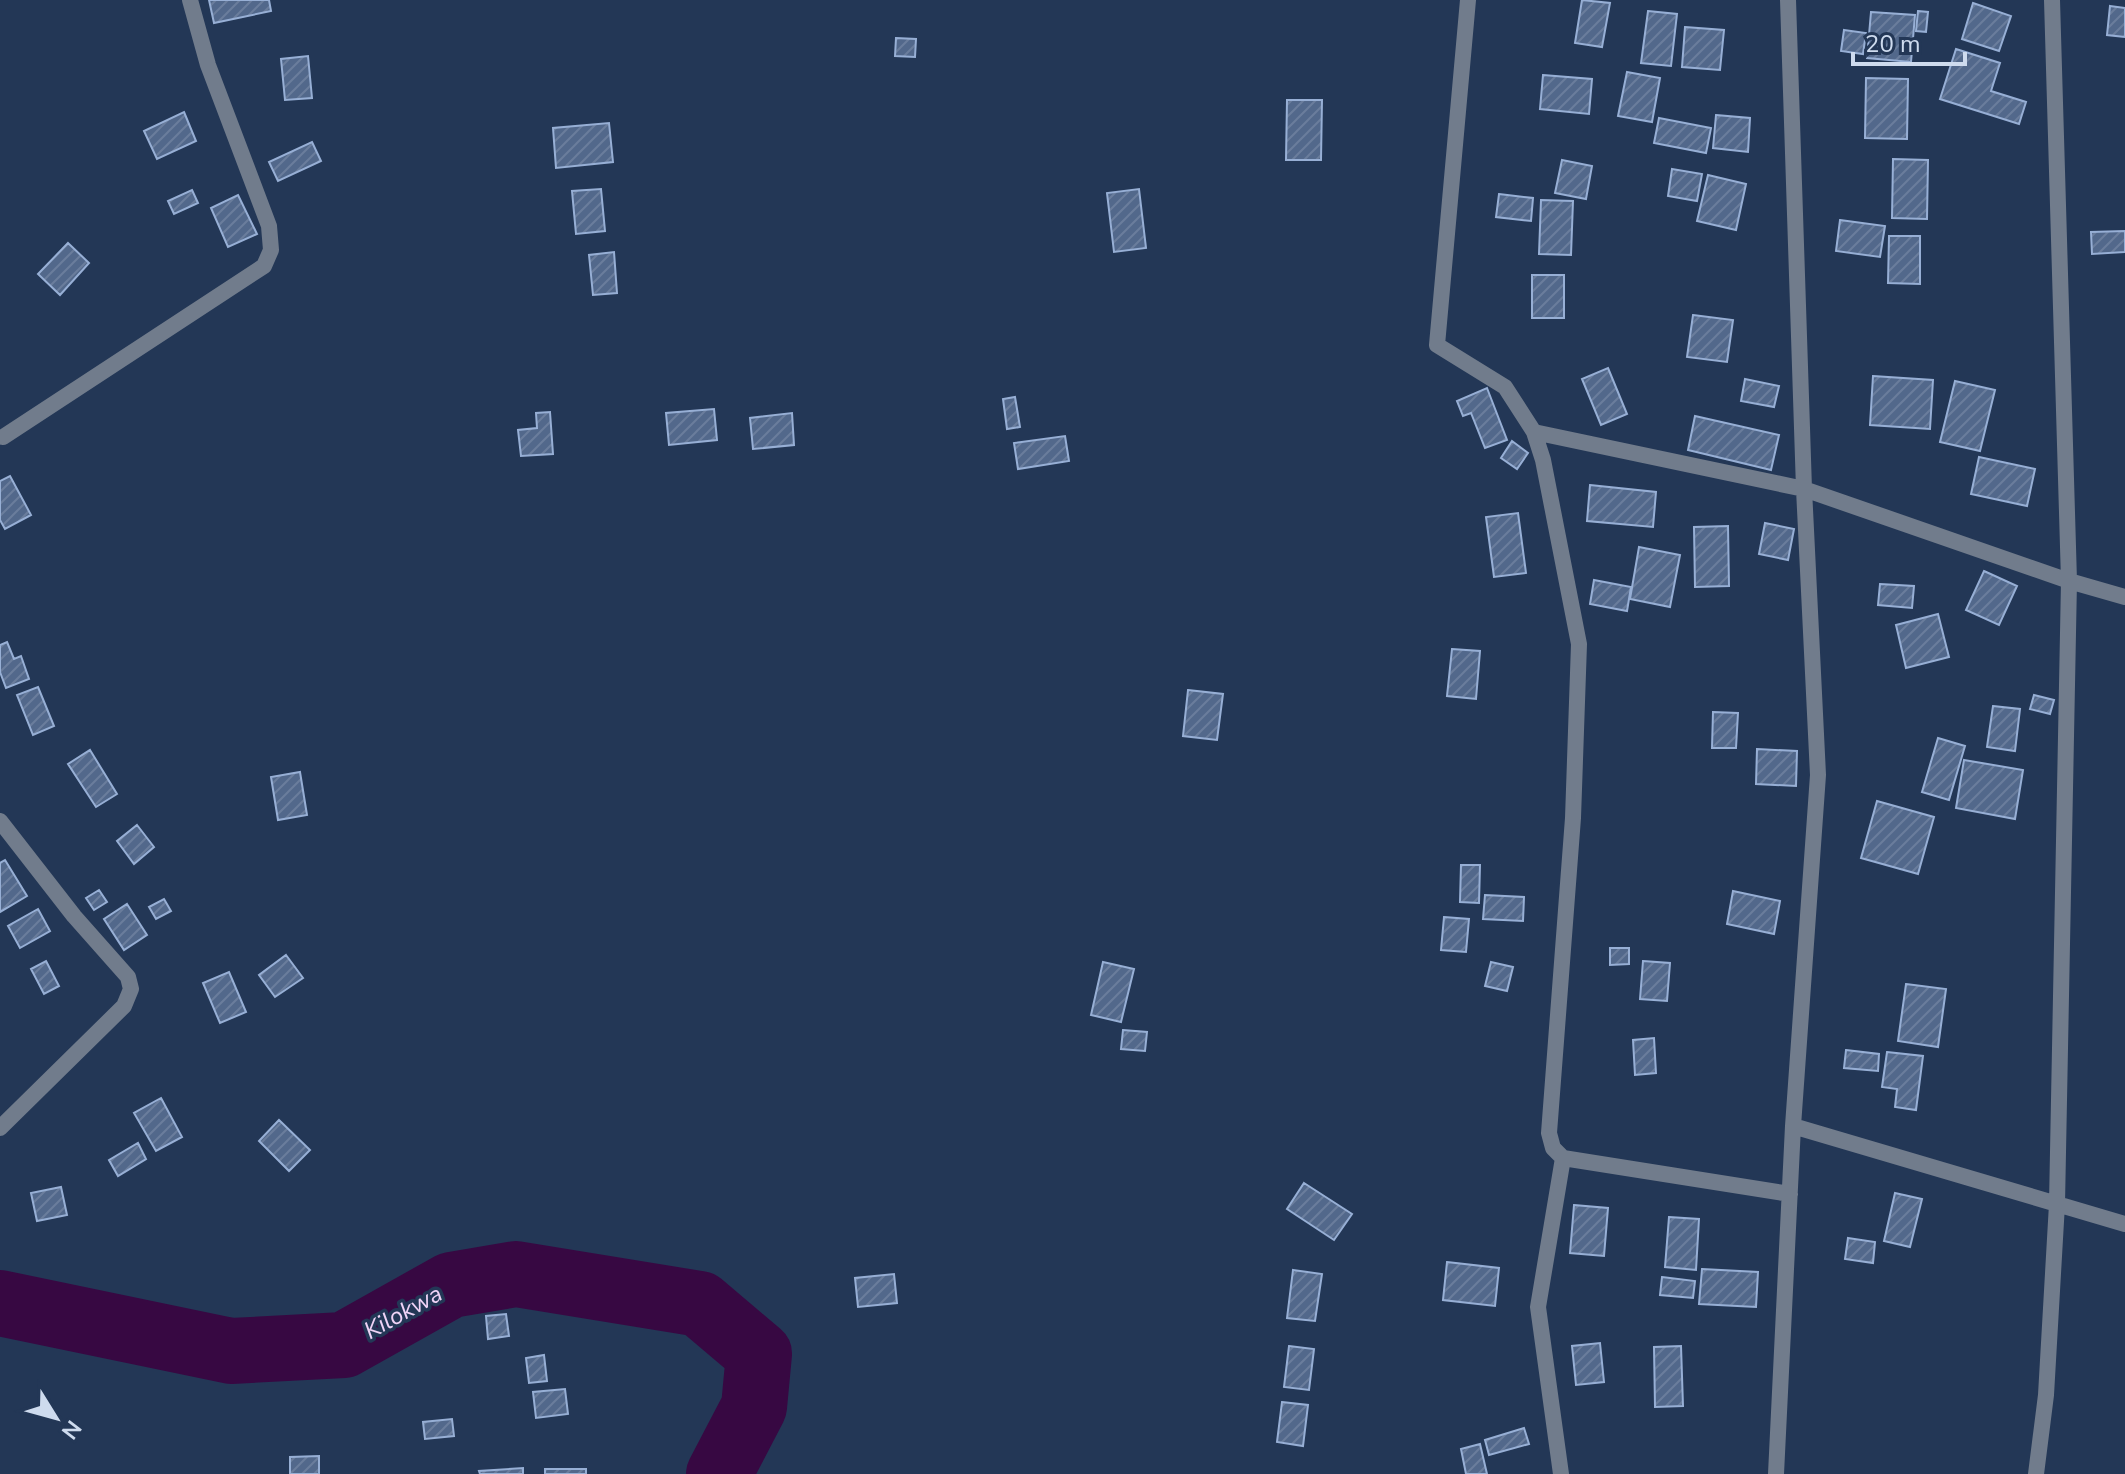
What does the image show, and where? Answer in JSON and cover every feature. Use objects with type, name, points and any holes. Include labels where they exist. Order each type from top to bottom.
[{"type":"street","points":[[1,436],[264,266],[271,250],[269,226],[208,65],[190,0]]},
{"type":"street","points":[[1468,0],[1437,345],[1505,387],[1534,432],[1543,460],[1579,644],[1573,818],[1549,1133],[1553,1148],[1563,1158],[1790,1194]]},
{"type":"street","points":[[1776,1474],[1793,1126],[1818,775],[1804,489],[1788,0]]},
{"type":"street","points":[[2036,1474],[2046,1395],[2057,1204],[2069,581],[2052,0]]},
{"type":"street","points":[[1534,432],[1804,489],[2069,581],[2125,597]]},
{"type":"street","points":[[0,821],[74,916],[128,977],[131,989],[124,1006],[0,1128]]},
{"type":"street","points":[[1793,1126],[2125,1224]]},
{"type":"street","points":[[1561,1474],[1538,1307],[1563,1158]]},
{"type":"building","points":[[209,0],[269,0],[271,11],[214,23]]},
{"type":"building","points":[[1582,0],[1610,3],[1602,47],[1575,43]]},
{"type":"building","points":[[1973,3],[2011,16],[1999,51],[1962,39]]},
{"type":"building","points":[[2110,6],[2125,8],[2125,37],[2107,35]]},
{"type":"building","points":[[1648,11],[1677,14],[1671,66],[1641,63]]},
{"type":"building","points":[[1918,11],[1928,12],[1926,32],[1916,31]]},
{"type":"building","points":[[1871,12],[1915,15],[1911,62],[1867,58]]},
{"type":"building","points":[[1685,27],[1724,30],[1720,70],[1682,67]]},
{"type":"building","points":[[1844,30],[1866,33],[1863,54],[1841,51]]},
{"type":"building","points":[[896,38],[916,39],[915,57],[895,56]]},
{"type":"building","points":[[1956,49],[2000,63],[1991,91],[2026,102],[2019,124],[1940,99]]},
{"type":"building","points":[[308,56],[312,98],[285,100],[281,59]]},
{"type":"building","points":[[1627,72],[1660,78],[1652,122],[1618,116]]},
{"type":"building","points":[[1543,75],[1592,79],[1589,114],[1540,109]]},
{"type":"building","points":[[1866,78],[1908,79],[1907,139],[1865,138]]},
{"type":"building","points":[[1287,100],[1322,100],[1321,160],[1286,160]]},
{"type":"building","points":[[184,112],[196,141],[157,159],[144,131]]},
{"type":"building","points":[[1716,115],[1750,118],[1748,152],[1713,148]]},
{"type":"building","points":[[1659,118],[1711,128],[1706,153],[1654,143]]},
{"type":"building","points":[[609,123],[613,162],[556,168],[553,128]]},
{"type":"building","points":[[312,142],[321,161],[278,181],[269,162]]},
{"type":"building","points":[[1893,159],[1928,160],[1927,219],[1892,218]]},
{"type":"building","points":[[1562,160],[1592,166],[1586,199],[1555,193]]},
{"type":"building","points":[[1672,169],[1702,174],[1697,201],[1668,196]]},
{"type":"building","points":[[1708,175],[1746,184],[1736,230],[1697,221]]},
{"type":"building","points":[[601,189],[605,231],[576,234],[572,191]]},
{"type":"building","points":[[1139,189],[1146,248],[1114,252],[1107,193]]},
{"type":"building","points":[[192,190],[198,203],[174,214],[168,201]]},
{"type":"building","points":[[1499,194],[1533,198],[1531,221],[1496,217]]},
{"type":"building","points":[[238,195],[257,234],[228,247],[211,208]]},
{"type":"building","points":[[1541,200],[1573,201],[1571,255],[1539,254]]},
{"type":"building","points":[[1840,220],[1885,226],[1880,257],[1836,251]]},
{"type":"building","points":[[2125,231],[2125,252],[2092,254],[2091,232]]},
{"type":"building","points":[[1889,236],[1920,236],[1920,284],[1888,283]]},
{"type":"building","points":[[68,243],[89,263],[60,295],[38,274]]},
{"type":"building","points":[[614,252],[617,293],[593,295],[589,255]]},
{"type":"building","points":[[1532,275],[1564,275],[1564,318],[1532,318]]},
{"type":"building","points":[[1693,315],[1733,320],[1727,362],[1687,357]]},
{"type":"building","points":[[1608,368],[1627,414],[1601,425],[1582,379]]},
{"type":"building","points":[[1873,376],[1933,380],[1930,429],[1870,425]]},
{"type":"building","points":[[1745,379],[1779,386],[1774,407],[1741,401]]},
{"type":"building","points":[[1955,381],[1995,390],[1980,451],[1940,442]]},
{"type":"building","points":[[1487,388],[1507,440],[1485,448],[1471,413],[1463,416],[1457,401]]},
{"type":"building","points":[[1015,397],[1020,427],[1007,429],[1003,399]]},
{"type":"building","points":[[714,409],[717,440],[669,445],[666,413]]},
{"type":"building","points":[[550,412],[553,454],[521,456],[518,430],[537,428],[536,413]]},
{"type":"building","points":[[792,413],[794,445],[753,449],[750,418]]},
{"type":"building","points":[[1695,416],[1779,435],[1771,470],[1688,450]]},
{"type":"building","points":[[1065,436],[1069,461],[1018,469],[1014,443]]},
{"type":"building","points":[[1512,441],[1528,453],[1517,469],[1501,458]]},
{"type":"building","points":[[1979,457],[2035,469],[2027,506],[1971,494]]},
{"type":"building","points":[[10,476],[31,515],[5,529],[0,520],[0,481]]},
{"type":"building","points":[[1590,485],[1656,492],[1653,527],[1587,521]]},
{"type":"building","points":[[1518,513],[1526,573],[1494,577],[1486,517]]},
{"type":"building","points":[[1765,523],[1794,529],[1788,560],[1759,554]]},
{"type":"building","points":[[1728,526],[1729,586],[1695,587],[1694,527]]},
{"type":"building","points":[[1639,547],[1680,555],[1670,607],[1630,599]]},
{"type":"building","points":[[1984,571],[2017,586],[1999,625],[1966,610]]},
{"type":"building","points":[[1594,580],[1631,587],[1627,611],[1590,604]]},
{"type":"building","points":[[1880,584],[1914,586],[1912,608],[1878,605]]},
{"type":"building","points":[[1938,614],[1949,657],[1906,668],[1896,625]]},
{"type":"building","points":[[7,642],[14,659],[21,656],[29,679],[6,688],[0,672],[0,645]]},
{"type":"building","points":[[1452,649],[1480,651],[1476,699],[1447,696]]},
{"type":"building","points":[[38,687],[54,726],[33,735],[17,695]]},
{"type":"building","points":[[1188,690],[1223,694],[1217,740],[1183,736]]},
{"type":"building","points":[[2034,695],[2054,700],[2050,714],[2030,709]]},
{"type":"building","points":[[1993,706],[2020,709],[2015,751],[1987,747]]},
{"type":"building","points":[[1713,712],[1738,713],[1736,748],[1712,748]]},
{"type":"building","points":[[1938,738],[1965,746],[1949,800],[1922,792]]},
{"type":"building","points":[[1757,749],[1797,751],[1796,786],[1756,784]]},
{"type":"building","points":[[90,750],[117,794],[96,807],[68,764]]},
{"type":"building","points":[[1964,760],[2023,770],[2015,819],[1956,808]]},
{"type":"building","points":[[300,772],[307,815],[278,820],[271,777]]},
{"type":"building","points":[[1877,801],[1934,817],[1918,874],[1861,858]]},
{"type":"building","points":[[137,825],[154,847],[134,864],[117,841]]},
{"type":"building","points":[[5,860],[27,896],[0,912],[0,863]]},
{"type":"building","points":[[1461,865],[1480,865],[1479,903],[1460,902]]},
{"type":"building","points":[[99,890],[107,902],[94,910],[86,898]]},
{"type":"building","points":[[1733,891],[1780,901],[1774,934],[1727,924]]},
{"type":"building","points":[[1485,895],[1524,897],[1523,921],[1483,919]]},
{"type":"building","points":[[164,899],[171,911],[156,919],[149,907]]},
{"type":"building","points":[[127,904],[147,935],[124,950],[104,919]]},
{"type":"building","points":[[38,909],[50,931],[20,948],[8,926]]},
{"type":"building","points":[[1444,917],[1469,919],[1466,952],[1441,950]]},
{"type":"building","points":[[1610,948],[1629,948],[1629,964],[1610,965]]},
{"type":"building","points":[[286,955],[303,978],[275,997],[259,975]]},
{"type":"building","points":[[46,961],[59,986],[44,994],[31,969]]},
{"type":"building","points":[[1643,961],[1670,963],[1667,1001],[1640,999]]},
{"type":"building","points":[[1103,962],[1134,969],[1121,1022],[1091,1015]]},
{"type":"building","points":[[1491,962],[1513,967],[1507,991],[1485,986]]},
{"type":"building","points":[[229,972],[246,1012],[220,1023],[203,983]]},
{"type":"building","points":[[1906,984],[1946,989],[1938,1047],[1898,1041]]},
{"type":"building","points":[[1123,1030],[1147,1032],[1145,1051],[1121,1049]]},
{"type":"building","points":[[1654,1038],[1656,1073],[1635,1075],[1633,1040]]},
{"type":"building","points":[[1846,1050],[1879,1054],[1878,1071],[1844,1068]]},
{"type":"building","points":[[1887,1052],[1923,1056],[1916,1110],[1895,1107],[1897,1089],[1882,1087]]},
{"type":"building","points":[[161,1098],[182,1137],[156,1151],[134,1113]]},
{"type":"building","points":[[279,1120],[310,1150],[289,1171],[259,1141]]},
{"type":"building","points":[[138,1143],[146,1159],[118,1176],[109,1160]]},
{"type":"building","points":[[1304,1183],[1352,1214],[1334,1240],[1287,1209]]},
{"type":"building","points":[[61,1187],[67,1215],[37,1221],[31,1193]]},
{"type":"building","points":[[1895,1193],[1922,1199],[1910,1247],[1884,1241]]},
{"type":"building","points":[[1574,1205],[1608,1208],[1604,1256],[1570,1253]]},
{"type":"building","points":[[1669,1217],[1699,1219],[1696,1270],[1665,1267]]},
{"type":"building","points":[[1848,1238],[1875,1242],[1873,1263],[1845,1259]]},
{"type":"building","points":[[1447,1262],[1499,1268],[1495,1306],[1443,1300]]},
{"type":"building","points":[[1702,1269],[1758,1272],[1756,1307],[1699,1304]]},
{"type":"building","points":[[1293,1270],[1322,1274],[1315,1321],[1287,1318]]},
{"type":"building","points":[[894,1274],[897,1303],[858,1307],[855,1278]]},
{"type":"building","points":[[1662,1277],[1695,1281],[1693,1298],[1660,1295]]},
{"type":"building","points":[[506,1314],[509,1336],[488,1339],[486,1316]]},
{"type":"building","points":[[1600,1343],[1604,1382],[1576,1385],[1572,1346]]},
{"type":"building","points":[[1289,1346],[1314,1349],[1309,1390],[1284,1387]]},
{"type":"building","points":[[1681,1346],[1683,1406],[1655,1407],[1654,1347]]},
{"type":"building","points":[[544,1355],[547,1381],[529,1383],[526,1358]]},
{"type":"building","points":[[565,1389],[568,1414],[536,1418],[533,1392]]},
{"type":"building","points":[[1282,1402],[1308,1405],[1303,1446],[1277,1442]]},
{"type":"building","points":[[452,1419],[454,1436],[425,1439],[423,1422]]},
{"type":"building","points":[[1524,1428],[1529,1444],[1489,1455],[1485,1440]]},
{"type":"building","points":[[1480,1444],[1487,1474],[1466,1474],[1461,1449]]},
{"type":"building","points":[[319,1456],[319,1474],[290,1474],[290,1457]]},
{"type":"building","points":[[523,1468],[523,1474],[480,1474],[479,1471]]},
{"type":"building","points":[[545,1469],[586,1469],[586,1474],[545,1474]]},
{"type":"waterway","name":"Kilokwa","points":[[0,1303],[231,1351],[344,1345],[451,1285],[516,1274],[700,1304],[759,1354],[754,1407],[719,1474]]}]
